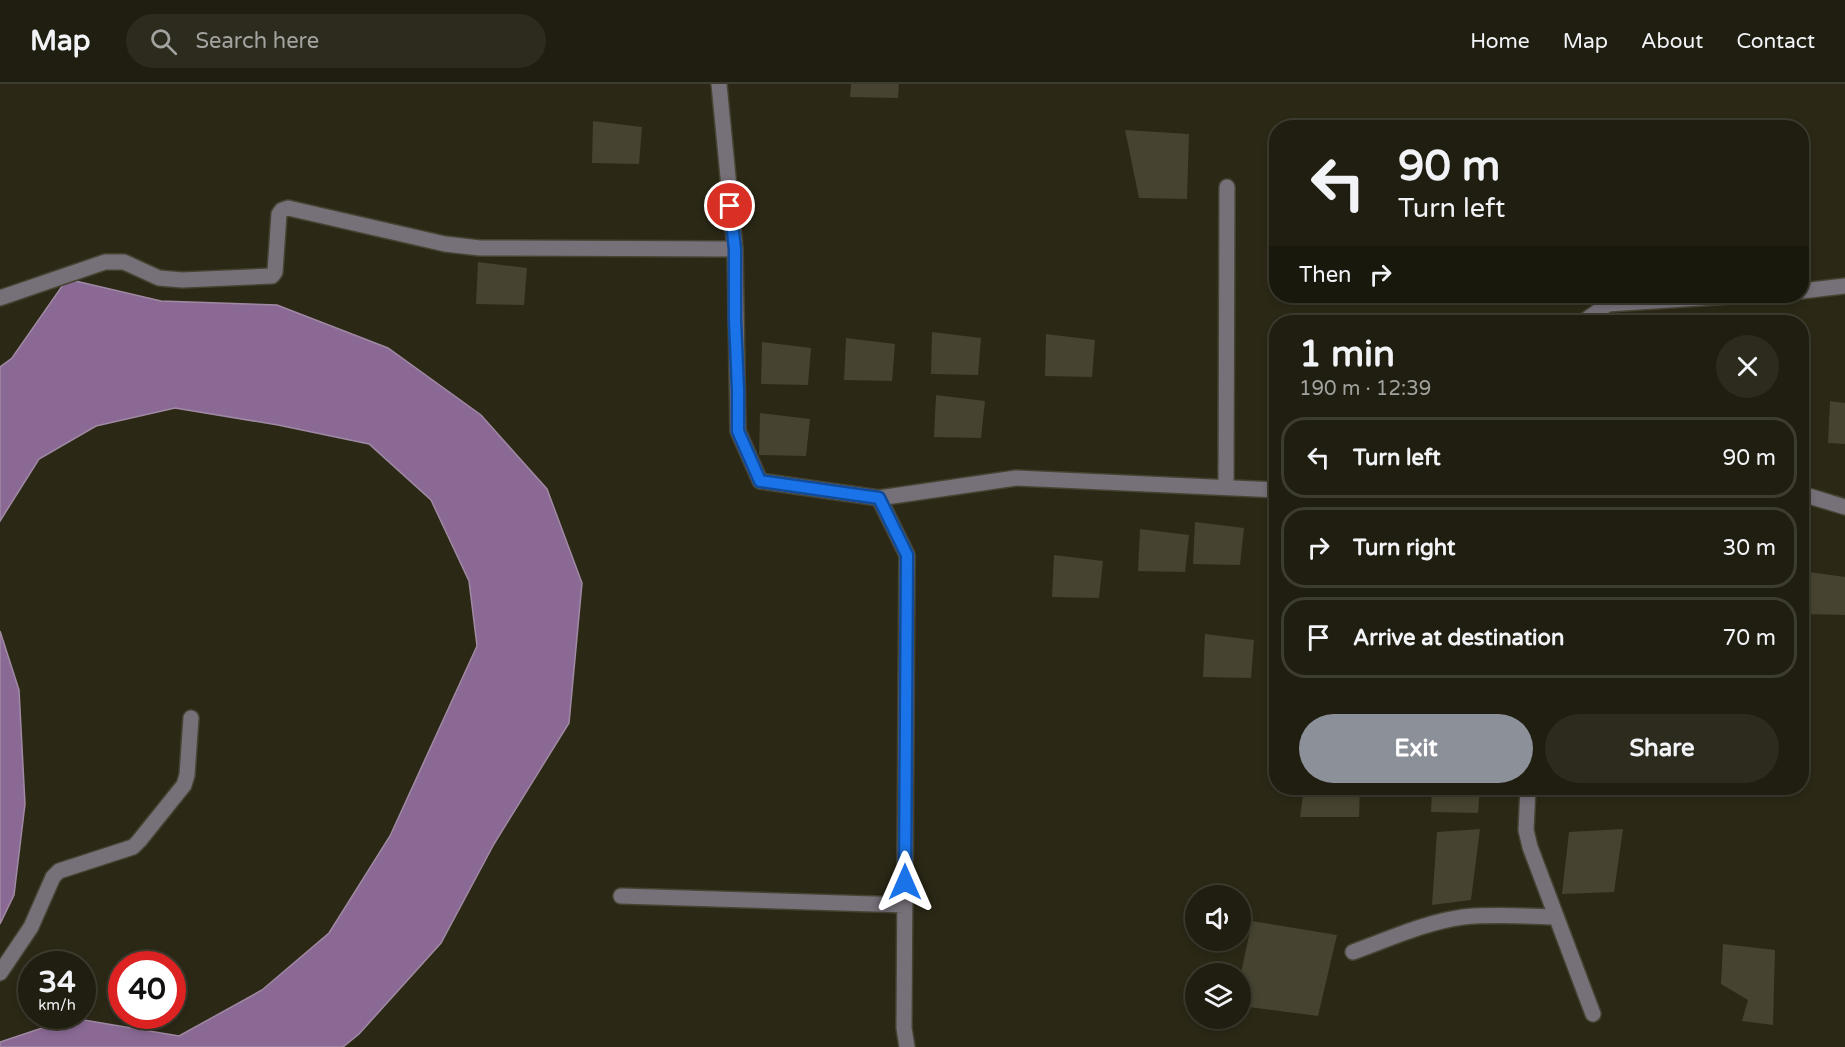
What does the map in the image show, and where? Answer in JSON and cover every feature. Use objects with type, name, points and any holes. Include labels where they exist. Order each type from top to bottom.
[{"type":"street","points":[[720,84],[735,249],[738,431],[760,481],[879,498],[1016,478],[1269,489]]},
{"type":"street","points":[[1226,487],[1227,187]]},
{"type":"street","points":[[0,298],[105,262],[124,262],[159,278],[182,280],[272,276],[275,272],[279,214],[288,208],[445,244],[480,248],[735,249]]},
{"type":"street","points":[[1809,290],[1845,286]]},
{"type":"street","points":[[1593,315],[1608,304],[1624,303]]},
{"type":"street","points":[[1809,496],[1845,507]]},
{"type":"street","points":[[879,498],[907,555],[904,1028],[907,1047]]},
{"type":"street","points":[[0,973],[31,927],[53,877],[59,871],[133,847],[180,792],[187,775],[192,718]]},
{"type":"street","points":[[1528,795],[1526,831],[1530,848],[1593,1014]]},
{"type":"street","points":[[621,896],[905,905]]},
{"type":"street","points":[[1353,952],[1421,927],[1463,917],[1491,915],[1556,917]]},
{"type":"shaded area","points":[[67,279],[161,301],[277,305],[388,348],[481,415],[547,489],[582,583],[569,723],[494,844],[441,943],[359,1034],[343,1047],[0,1047],[0,1042],[39,1029],[96,1029],[96,1022],[108,1024],[108,1029],[137,1029],[179,1036],[262,990],[329,933],[390,836],[477,646],[469,581],[431,500],[369,444],[278,425],[175,408],[96,426],[39,459],[0,521],[0,367],[12,358]]},
{"type":"shaded area","points":[[0,631],[19,690],[25,804],[14,895],[0,924]]},
{"type":"building","points":[[851,84],[899,84],[898,98],[850,97]]},
{"type":"building","points":[[593,121],[642,127],[639,164],[592,163]]},
{"type":"building","points":[[1125,130],[1189,134],[1187,199],[1139,198]]},
{"type":"building","points":[[478,262],[527,268],[524,305],[476,304]]},
{"type":"building","points":[[932,332],[981,338],[978,375],[931,374]]},
{"type":"building","points":[[1046,334],[1095,340],[1092,377],[1045,376]]},
{"type":"building","points":[[846,338],[895,344],[892,381],[844,380]]},
{"type":"building","points":[[762,342],[811,348],[808,385],[761,384]]},
{"type":"building","points":[[936,395],[985,401],[981,438],[934,437]]},
{"type":"building","points":[[1830,401],[1845,403],[1845,444],[1828,443]]},
{"type":"building","points":[[760,413],[810,419],[806,456],[759,455]]},
{"type":"building","points":[[1195,522],[1244,528],[1240,565],[1193,564]]},
{"type":"building","points":[[1140,529],[1189,535],[1185,572],[1138,571]]},
{"type":"building","points":[[1054,555],[1103,561],[1099,598],[1052,597]]},
{"type":"building","points":[[1809,572],[1845,577],[1845,615],[1809,614]]},
{"type":"building","points":[[1205,634],[1254,640],[1251,678],[1203,677]]},
{"type":"building","points":[[1303,795],[1360,795],[1359,817],[1300,817]]},
{"type":"building","points":[[1432,795],[1479,795],[1478,813],[1431,812]]},
{"type":"building","points":[[1480,829],[1471,900],[1432,905],[1437,832]]},
{"type":"building","points":[[1623,829],[1614,892],[1562,894],[1569,832]]},
{"type":"building","points":[[1252,921],[1337,935],[1318,1016],[1251,1007],[1251,963],[1243,963],[1246,951],[1251,951]]},
{"type":"building","points":[[1723,944],[1775,950],[1773,1025],[1742,1021],[1748,1000],[1721,984]]},
{"type":"route","points":[[730,206],[735,249],[738,431],[760,481],[879,498],[907,555],[905,882]]}]
